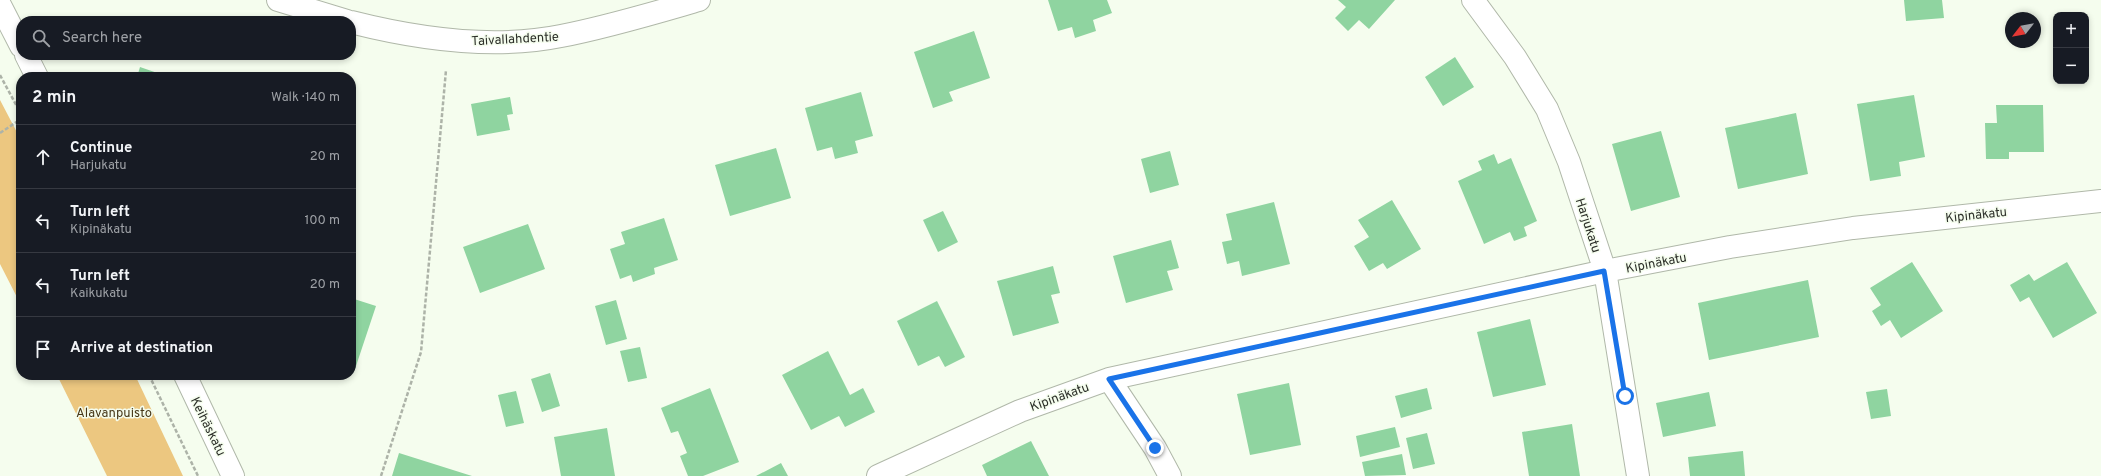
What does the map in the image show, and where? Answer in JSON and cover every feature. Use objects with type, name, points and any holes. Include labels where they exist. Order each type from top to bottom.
[{"type":"street","points":[[278,0],[331,16]]},
{"type":"street","name":"Taivallahdentie","points":[[356,23],[393,32],[448,40],[519,41],[560,37],[699,0]]},
{"type":"street","name":"Harjukatu","points":[[1473,0],[1515,57],[1547,109],[1568,162],[1604,271],[1638,476]]},
{"type":"street","points":[[0,6],[16,36]]},
{"type":"street","points":[[28,60],[34,72]]},
{"type":"street","name":"Kipinäkatu","points":[[878,476],[1020,410],[1109,379],[1604,271],[1730,247],[1852,228],[2101,201]]},
{"type":"street","points":[[1109,379],[1155,448],[1170,476]]},
{"type":"street","name":"Keihäskatu","points":[[187,380],[233,476]]},
{"type":"path","points":[[382,476],[421,352],[448,40]]},
{"type":"path","points":[[0,75],[16,105]]},
{"type":"path","points":[[0,133],[16,122]]},
{"type":"path","points":[[151,380],[198,476]]},
{"type":"green space","points":[[0,100],[16,130],[16,295],[0,264]]},
{"type":"green space","name":"Alavanpuisto","points":[[59,380],[137,380],[183,476],[107,476]]},
{"type":"building","points":[[1048,0],[1107,0],[1112,13],[1093,20],[1096,31],[1075,38],[1072,27],[1058,31]]},
{"type":"building","points":[[1338,0],[1395,0],[1369,29],[1359,20],[1348,31],[1335,18],[1346,7]]},
{"type":"building","points":[[1904,0],[1942,0],[1944,18],[1906,21]]},
{"type":"building","points":[[974,31],[990,78],[949,92],[953,101],[933,108],[914,52]]},
{"type":"building","points":[[1455,57],[1474,87],[1443,106],[1425,77]]},
{"type":"building","points":[[140,67],[154,72],[138,72]]},
{"type":"building","points":[[861,92],[873,136],[855,141],[858,153],[835,159],[832,147],[817,151],[805,108]]},
{"type":"building","points":[[1914,95],[1925,157],[1899,162],[1901,176],[1870,181],[1857,104]]},
{"type":"building","points":[[510,97],[513,114],[507,115],[510,130],[477,136],[471,104]]},
{"type":"building","points":[[1996,105],[2043,105],[2044,152],[2009,152],[2009,159],[1986,159],[1985,123],[1997,123]]},
{"type":"building","points":[[1796,113],[1808,174],[1738,189],[1725,128]]},
{"type":"building","points":[[1661,131],[1680,197],[1631,211],[1612,144]]},
{"type":"building","points":[[776,148],[791,198],[730,216],[715,165]]},
{"type":"building","points":[[1170,151],[1179,185],[1150,193],[1141,159]]},
{"type":"building","points":[[1494,154],[1498,164],[1511,158],[1537,221],[1524,227],[1527,236],[1514,241],[1510,232],[1484,244],[1458,181],[1482,170],[1478,161]]},
{"type":"building","points":[[1392,200],[1421,249],[1387,269],[1383,263],[1369,271],[1354,246],[1369,237],[1358,220]]},
{"type":"building","points":[[1274,202],[1290,264],[1242,276],[1239,261],[1227,264],[1222,242],[1232,240],[1226,214]]},
{"type":"building","points":[[943,211],[958,242],[938,252],[923,220]]},
{"type":"building","points":[[664,218],[678,260],[654,268],[655,274],[633,282],[631,275],[620,279],[610,249],[625,244],[621,232]]},
{"type":"building","points":[[528,224],[545,269],[480,293],[463,247]]},
{"type":"building","points":[[1171,240],[1179,268],[1167,271],[1173,290],[1126,303],[1113,256]]},
{"type":"building","points":[[1912,262],[1943,311],[1901,338],[1890,320],[1881,326],[1872,311],[1881,305],[1870,288]]},
{"type":"building","points":[[2067,262],[2097,313],[2053,338],[2029,297],[2020,302],[2010,285],[2029,274],[2034,281]]},
{"type":"building","points":[[1053,266],[1060,293],[1051,295],[1059,323],[1013,336],[997,281]]},
{"type":"building","points":[[1808,280],[1819,337],[1709,360],[1698,303]]},
{"type":"building","points":[[356,300],[376,306],[356,366]]},
{"type":"building","points":[[616,300],[627,339],[606,345],[595,306]]},
{"type":"building","points":[[937,301],[965,357],[945,367],[939,356],[918,366],[897,321]]},
{"type":"building","points":[[1530,319],[1546,385],[1493,397],[1477,332]]},
{"type":"building","points":[[640,347],[647,378],[628,382],[620,351]]},
{"type":"building","points":[[828,351],[850,395],[863,388],[875,412],[845,427],[839,416],[811,430],[782,375]]},
{"type":"building","points":[[550,373],[560,406],[542,412],[531,379]]},
{"type":"building","points":[[1289,383],[1301,445],[1250,455],[1237,394]]},
{"type":"building","points":[[710,388],[739,462],[703,476],[688,476],[680,456],[687,453],[678,431],[671,433],[661,408]]},
{"type":"building","points":[[1427,388],[1432,409],[1401,418],[1395,396]]},
{"type":"building","points":[[1887,389],[1891,416],[1871,419],[1866,392]]},
{"type":"building","points":[[516,391],[524,423],[506,427],[498,395]]},
{"type":"building","points":[[1709,392],[1716,426],[1663,437],[1656,403]]},
{"type":"building","points":[[1572,424],[1580,476],[1529,476],[1522,432]]},
{"type":"building","points":[[1395,427],[1400,447],[1360,457],[1356,436]]},
{"type":"building","points":[[607,428],[615,476],[561,476],[554,437]]},
{"type":"building","points":[[1427,433],[1435,464],[1413,469],[1406,438]]},
{"type":"building","points":[[1031,441],[1049,476],[987,476],[982,465]]},
{"type":"building","points":[[1743,451],[1745,476],[1690,476],[1688,457]]},
{"type":"building","points":[[399,453],[472,476],[392,476]]},
{"type":"building","points":[[1402,454],[1406,475],[1365,476],[1362,462]]},
{"type":"building","points":[[781,463],[788,476],[756,476]]},
{"type":"route","points":[[1155,448],[1109,379],[1604,271],[1625,396]]}]
